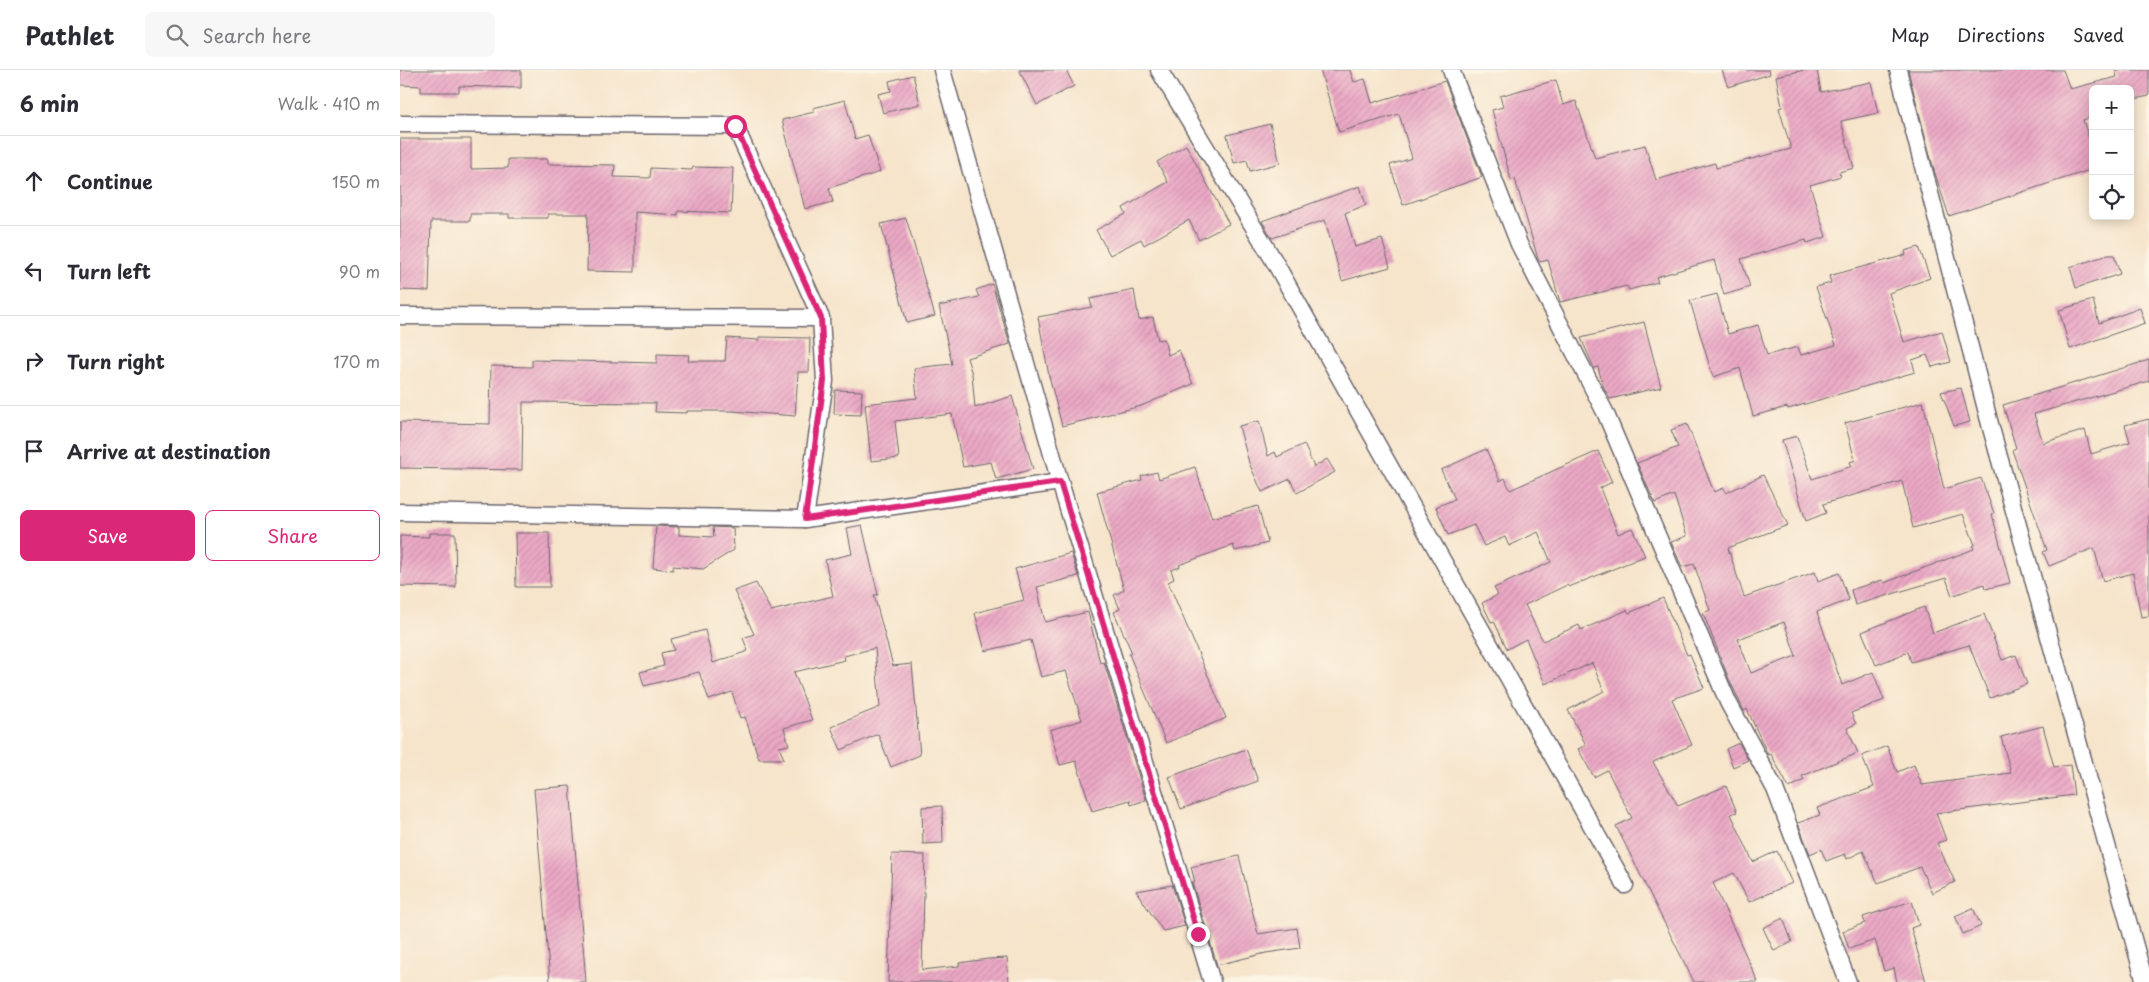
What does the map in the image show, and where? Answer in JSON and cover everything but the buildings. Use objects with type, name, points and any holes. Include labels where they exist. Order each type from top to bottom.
[{"type":"street","points":[[942,70],[1060,482],[1212,982]]},
{"type":"street","points":[[1159,70],[1273,259],[1625,885]]},
{"type":"street","points":[[1451,70],[1520,244],[1605,412],[1728,702],[1776,789],[1848,982]]},
{"type":"street","points":[[1898,70],[1990,428],[2146,982]]},
{"type":"street","points":[[400,124],[735,126],[821,318],[824,381],[805,519]]},
{"type":"street","points":[[400,316],[821,318]]},
{"type":"street","points":[[400,512],[805,519],[1060,482]]},
{"type":"route","points":[[735,126],[821,318],[824,381],[805,519],[1060,482],[1198,934]]}]
